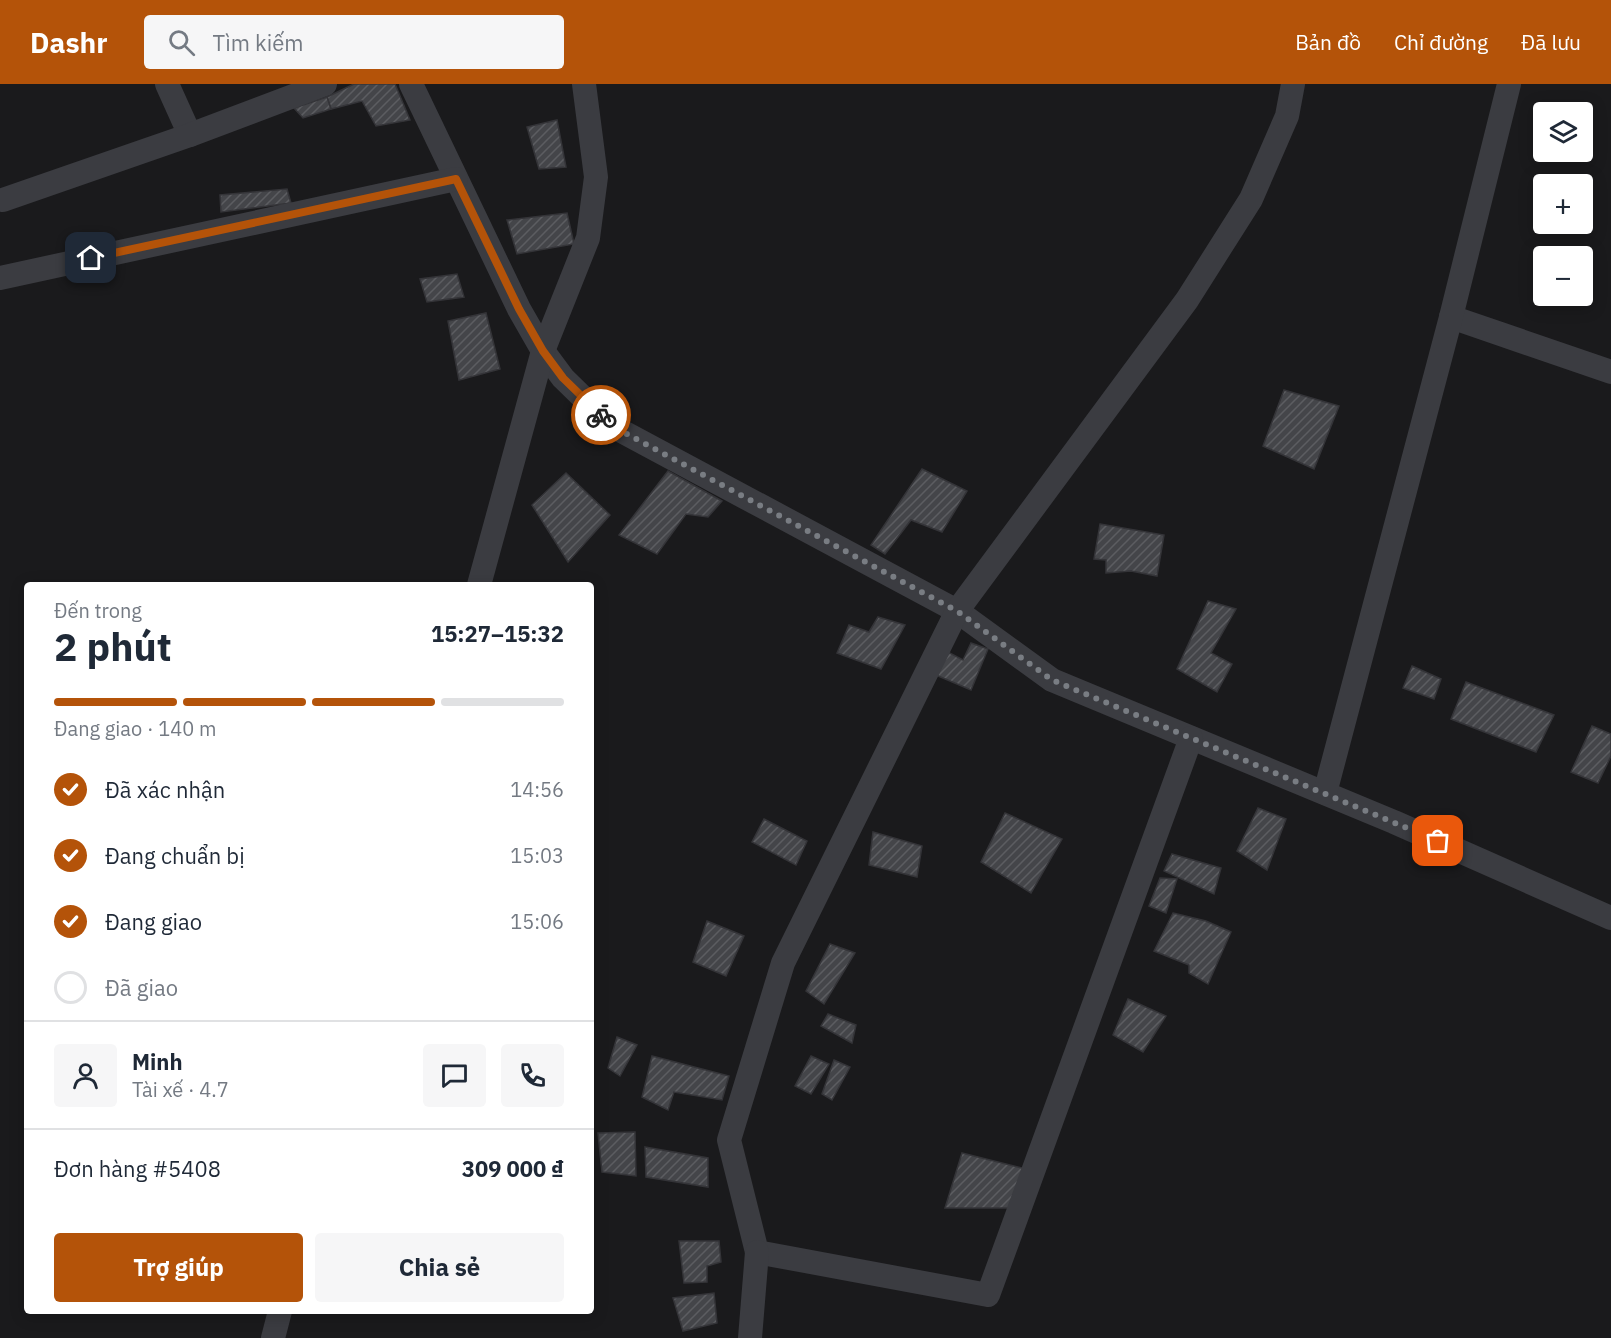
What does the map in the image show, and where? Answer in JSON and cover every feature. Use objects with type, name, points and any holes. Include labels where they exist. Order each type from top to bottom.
[{"type":"street","points":[[167,84],[190,135]]},
{"type":"street","points":[[3,200],[190,135],[325,84]]},
{"type":"street","points":[[411,84],[519,309],[543,351],[563,378],[612,426],[957,611],[1052,680],[1394,822],[1611,918]]},
{"type":"street","points":[[480,582],[543,351],[588,238],[596,177],[584,84]]},
{"type":"street","points":[[750,1338],[757,1252],[729,1140],[783,963],[957,611],[1187,300],[1251,199],[1287,116],[1293,84]]},
{"type":"street","points":[[1325,793],[1451,317],[1509,84]]},
{"type":"street","points":[[0,278],[456,179]]},
{"type":"street","points":[[1451,317],[1611,372]]},
{"type":"street","points":[[757,1252],[988,1295],[1191,738]]},
{"type":"street","points":[[273,1338],[279,1314]]},
{"type":"building","points":[[354,84],[395,84],[410,120],[376,126],[362,101],[331,109],[327,97]]},
{"type":"building","points":[[327,97],[331,109],[303,118],[294,108]]},
{"type":"building","points":[[557,120],[566,167],[539,169],[527,127]]},
{"type":"building","points":[[287,189],[291,203],[221,212],[220,195]]},
{"type":"building","points":[[567,213],[574,244],[517,254],[507,220]]},
{"type":"building","points":[[457,274],[464,297],[427,302],[420,279]]},
{"type":"building","points":[[486,313],[500,369],[459,380],[448,321]]},
{"type":"building","points":[[1284,390],[1339,406],[1314,469],[1263,446]]},
{"type":"building","points":[[922,469],[967,491],[942,532],[911,520],[885,554],[871,545]]},
{"type":"building","points":[[668,471],[722,501],[708,517],[686,514],[657,554],[619,535]]},
{"type":"building","points":[[566,473],[610,515],[568,562],[532,505]]},
{"type":"building","points":[[1100,524],[1164,535],[1157,576],[1131,571],[1106,573],[1106,560],[1094,559]]},
{"type":"building","points":[[1208,601],[1236,609],[1211,653],[1232,664],[1217,692],[1177,669]]},
{"type":"building","points":[[878,617],[905,625],[881,669],[837,653],[849,625],[869,632]]},
{"type":"building","points":[[971,643],[988,649],[971,690],[936,675],[946,651],[963,660]]},
{"type":"building","points":[[1412,666],[1441,679],[1434,699],[1403,688]]},
{"type":"building","points":[[1466,682],[1554,715],[1536,752],[1451,719]]},
{"type":"building","points":[[1592,726],[1611,734],[1611,756],[1598,783],[1571,772]]},
{"type":"building","points":[[1258,808],[1286,819],[1267,870],[1237,851]]},
{"type":"building","points":[[1005,813],[1062,839],[1031,893],[981,862]]},
{"type":"building","points":[[764,819],[807,841],[796,865],[752,842]]},
{"type":"building","points":[[873,832],[922,846],[917,877],[869,865]]},
{"type":"building","points":[[1172,854],[1221,868],[1214,894],[1164,871]]},
{"type":"building","points":[[1160,878],[1177,879],[1166,913],[1149,906]]},
{"type":"building","points":[[1173,913],[1206,921],[1231,932],[1208,984],[1189,973],[1189,965],[1154,951]]},
{"type":"building","points":[[707,921],[744,936],[726,976],[693,962]]},
{"type":"building","points":[[830,944],[855,953],[824,1004],[806,991]]},
{"type":"building","points":[[1128,999],[1166,1016],[1143,1052],[1113,1035]]},
{"type":"building","points":[[828,1014],[856,1025],[852,1043],[821,1026]]},
{"type":"building","points":[[617,1037],[637,1045],[620,1076],[608,1068]]},
{"type":"building","points":[[652,1056],[729,1076],[722,1100],[674,1092],[668,1110],[642,1097]]},
{"type":"building","points":[[811,1056],[829,1064],[811,1094],[795,1086]]},
{"type":"building","points":[[834,1060],[850,1067],[832,1100],[822,1094]]},
{"type":"building","points":[[635,1132],[636,1176],[602,1172],[598,1133]]},
{"type":"building","points":[[645,1147],[708,1158],[708,1187],[646,1177]]},
{"type":"building","points":[[962,1153],[1026,1169],[1013,1208],[945,1208]]},
{"type":"building","points":[[679,1241],[719,1241],[721,1262],[707,1266],[707,1282],[684,1283]]},
{"type":"building","points":[[714,1293],[717,1323],[683,1331],[673,1298]]},
{"type":"way so far","points":[[601,415],[612,426],[957,611],[1052,680],[1438,841]]},
{"type":"route","points":[[91,258],[456,179],[519,309],[543,351],[563,378],[601,415]]}]
